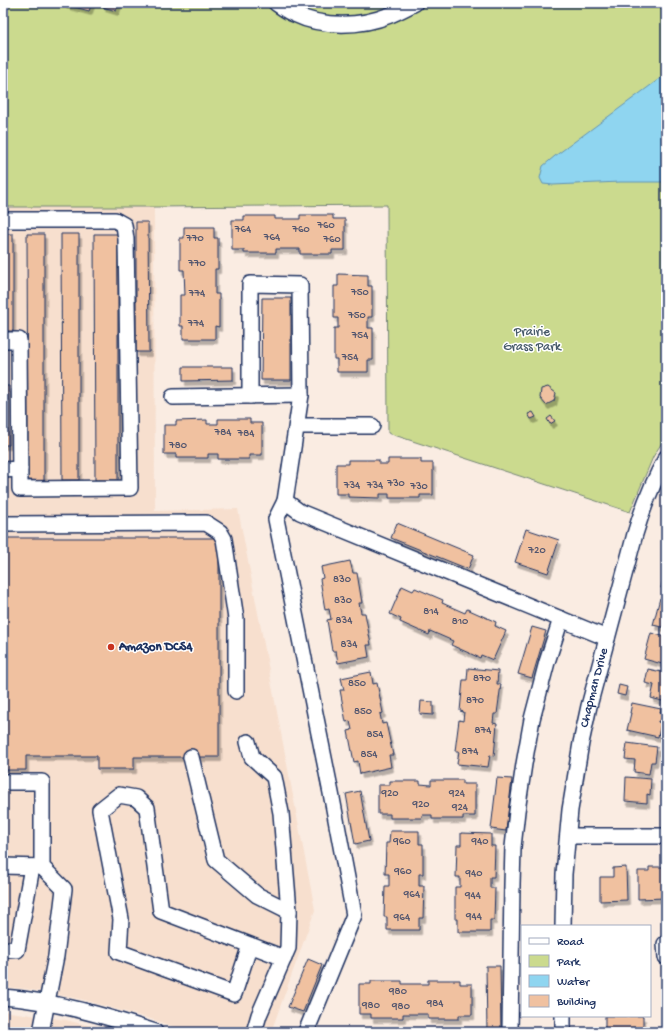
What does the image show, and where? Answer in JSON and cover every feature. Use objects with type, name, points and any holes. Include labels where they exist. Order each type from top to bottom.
[{"type":"street","points":[[276,3],[292,14],[302,18],[317,22],[344,24],[376,20],[415,3]]},
{"type":"street","points":[[3,220],[115,220],[124,225],[126,239],[130,488],[20,489],[19,340],[3,340]]},
{"type":"street","points":[[250,396],[250,284],[300,285],[301,395],[285,502],[276,519],[354,915],[307,1032]]},
{"type":"street","points":[[173,396],[301,395]]},
{"type":"street","points":[[297,426],[372,426]]},
{"type":"street","name":"Chapman Drive","points":[[564,925],[564,874],[570,810],[581,743],[589,706],[642,509],[666,458]]},
{"type":"street","points":[[3,470],[20,469]]},
{"type":"street","points":[[285,502],[300,512],[607,638]]},
{"type":"street","points":[[3,524],[206,523],[220,532],[224,539],[236,619],[236,691]]},
{"type":"street","points":[[510,1032],[513,846],[517,811],[532,719],[547,662],[561,619]]},
{"type":"street","points":[[248,742],[252,757],[274,777],[281,813],[289,911],[288,948],[259,1015],[254,1032]]},
{"type":"street","points":[[192,757],[216,860],[257,895],[289,911]]},
{"type":"street","points":[[3,782],[42,782],[37,867],[17,950],[3,949]]},
{"type":"street","points":[[250,946],[234,994],[119,952],[121,919],[100,810],[119,795],[136,798],[147,808],[162,911],[284,958]]},
{"type":"street","points":[[568,836],[666,836]]},
{"type":"street","points":[[3,866],[37,867],[64,889],[56,956],[41,1032]]},
{"type":"street","points":[[3,996],[46,1003],[102,1016],[155,1032]]},
{"type":"street","points":[[563,1017],[563,1032]]},
{"type":"shaded area","points":[[3,207],[154,207],[155,511],[238,509],[315,910],[271,1032],[188,1032],[157,1021],[84,1000],[26,989],[3,987]]},
{"type":"shaded area","points":[[3,1011],[66,1020],[113,1032],[3,1032]]},
{"type":"green space","name":"Prairie Grass Park","points":[[3,3],[666,3],[666,436],[653,457],[630,512],[388,433],[387,205],[3,207]]},
{"type":"water","points":[[666,74],[666,182],[543,184],[540,178],[543,166]]},
{"type":"building","points":[[64,3],[92,3],[89,11]]},
{"type":"building","points":[[102,3],[119,3],[116,11],[103,7],[104,4]]},
{"type":"building","points":[[300,215],[333,215],[333,219],[345,219],[345,250],[332,250],[332,254],[300,254],[300,249],[276,249],[276,253],[244,253],[244,250],[232,250],[232,220],[244,220],[244,216],[275,216],[275,219],[300,219]]},
{"type":"building","points":[[136,222],[148,222],[149,352],[136,352]]},
{"type":"building","points":[[184,227],[214,227],[214,238],[218,238],[218,269],[215,269],[215,294],[219,294],[219,327],[215,326],[215,339],[183,339],[183,326],[180,326],[180,295],[185,295],[184,270],[180,270],[180,238],[184,238]]},
{"type":"building","points":[[3,234],[13,234],[13,331],[3,331]]},
{"type":"building","points":[[27,234],[44,234],[44,481],[28,480]]},
{"type":"building","points":[[61,234],[79,234],[79,480],[62,480]]},
{"type":"building","points":[[94,234],[118,234],[118,480],[95,480]]},
{"type":"building","points":[[338,274],[368,275],[368,286],[372,286],[372,317],[368,317],[368,328],[373,328],[373,360],[368,360],[368,372],[337,372],[337,359],[334,359],[334,328],[338,328],[338,318],[334,318],[334,286],[338,286]]},
{"type":"building","points":[[262,298],[291,298],[291,380],[261,380]]},
{"type":"building","points":[[183,367],[233,367],[233,380],[183,381]]},
{"type":"building","points":[[3,386],[9,386],[9,445],[3,445]]},
{"type":"building","points":[[548,387],[556,393],[554,401],[546,405],[540,398],[541,389]]},
{"type":"building","points":[[533,412],[536,417],[531,419],[528,414]]},
{"type":"building","points":[[551,416],[555,421],[550,424],[547,419]]},
{"type":"building","points":[[218,419],[250,419],[250,423],[262,423],[262,455],[249,455],[249,459],[218,459],[218,454],[208,454],[208,458],[176,458],[176,454],[164,454],[164,425],[176,425],[176,421],[207,420],[207,424],[218,424]]},
{"type":"building","points":[[388,459],[421,459],[421,463],[433,463],[433,495],[420,495],[420,498],[389,498],[389,494],[380,494],[380,498],[348,497],[348,494],[336,494],[336,464],[348,464],[348,460],[379,460],[379,464],[388,464]]},
{"type":"building","points":[[397,523],[474,555],[468,569],[391,538]]},
{"type":"building","points":[[526,529],[559,540],[548,573],[515,562]]},
{"type":"building","name":"Amazon DCS4","points":[[3,538],[219,538],[219,757],[134,757],[134,769],[97,769],[97,756],[26,756],[26,770],[3,770]]},
{"type":"building","points":[[350,561],[353,573],[357,573],[362,603],[359,603],[361,613],[365,613],[371,645],[367,645],[369,657],[338,663],[336,651],[332,651],[327,620],[331,619],[329,609],[325,610],[320,579],[323,578],[321,567]]},
{"type":"building","points":[[666,567],[666,590],[661,588]]},
{"type":"building","points":[[402,586],[413,591],[415,588],[443,600],[442,603],[465,613],[467,609],[496,622],[495,626],[506,631],[493,660],[481,655],[480,658],[451,645],[453,641],[430,631],[429,635],[400,622],[401,619],[390,614]]},
{"type":"building","points":[[660,598],[666,600],[666,628],[653,625]]},
{"type":"building","points":[[532,627],[546,631],[532,678],[518,674]]},
{"type":"building","points":[[651,633],[666,637],[666,665],[644,659]]},
{"type":"building","points":[[468,668],[498,671],[497,684],[501,684],[497,714],[494,714],[493,723],[497,724],[494,756],[490,755],[488,767],[457,764],[459,751],[455,751],[459,720],[463,721],[464,712],[460,711],[463,680],[467,680]]},
{"type":"building","points":[[648,669],[666,673],[666,702],[651,698],[654,685],[645,683]]},
{"type":"building","points":[[371,672],[373,684],[377,683],[383,713],[380,714],[382,724],[386,723],[393,755],[389,755],[391,767],[360,774],[358,761],[354,762],[348,731],[352,730],[350,721],[346,722],[340,690],[344,690],[341,678]]},
{"type":"building","points":[[619,685],[627,687],[625,696],[617,694]]},
{"type":"building","points":[[421,701],[433,702],[433,715],[420,714]]},
{"type":"building","points":[[632,703],[661,709],[661,721],[658,721],[661,723],[658,737],[627,730]]},
{"type":"building","points":[[627,743],[657,747],[655,762],[651,762],[649,774],[634,772],[635,760],[625,759]]},
{"type":"building","points":[[626,777],[651,779],[650,795],[647,794],[647,803],[625,801]]},
{"type":"building","points":[[497,778],[512,779],[506,831],[491,829]]},
{"type":"building","points":[[431,780],[463,780],[463,784],[475,784],[475,816],[463,816],[463,819],[432,819],[432,815],[422,815],[422,818],[390,818],[390,814],[378,814],[378,785],[390,785],[390,781],[420,781],[420,784],[431,785]]},
{"type":"building","points":[[360,791],[369,841],[355,844],[346,794]]},
{"type":"building","points":[[390,831],[419,831],[419,844],[423,844],[423,874],[419,874],[419,886],[424,886],[423,918],[419,918],[419,930],[387,930],[387,917],[384,917],[385,886],[389,886],[389,874],[385,874],[386,843],[389,843]]},
{"type":"building","points":[[461,833],[491,834],[491,846],[495,846],[494,877],[490,877],[490,888],[495,888],[494,920],[490,920],[490,932],[458,932],[458,919],[455,919],[455,887],[460,887],[460,877],[456,877],[457,845],[461,845]]},
{"type":"building","points":[[626,867],[627,900],[600,901],[600,877],[613,877],[613,868]]},
{"type":"building","points":[[649,867],[665,867],[665,898],[638,899],[638,871],[649,871]]},
{"type":"building","points":[[308,959],[322,965],[303,1012],[288,1007]]},
{"type":"building","points":[[486,966],[500,966],[501,1032],[487,1032]]},
{"type":"building","points":[[428,980],[460,980],[460,984],[472,984],[472,1015],[459,1015],[459,1019],[428,1019],[428,1014],[403,1014],[403,1018],[371,1018],[371,1014],[359,1014],[359,984],[371,984],[371,981],[402,981],[402,984],[428,984]]},
{"type":"building","points":[[605,1017],[643,1017],[643,1030],[605,1029]]},
{"type":"place","name":"Amazon DCS4","points":[[111,647]]}]
